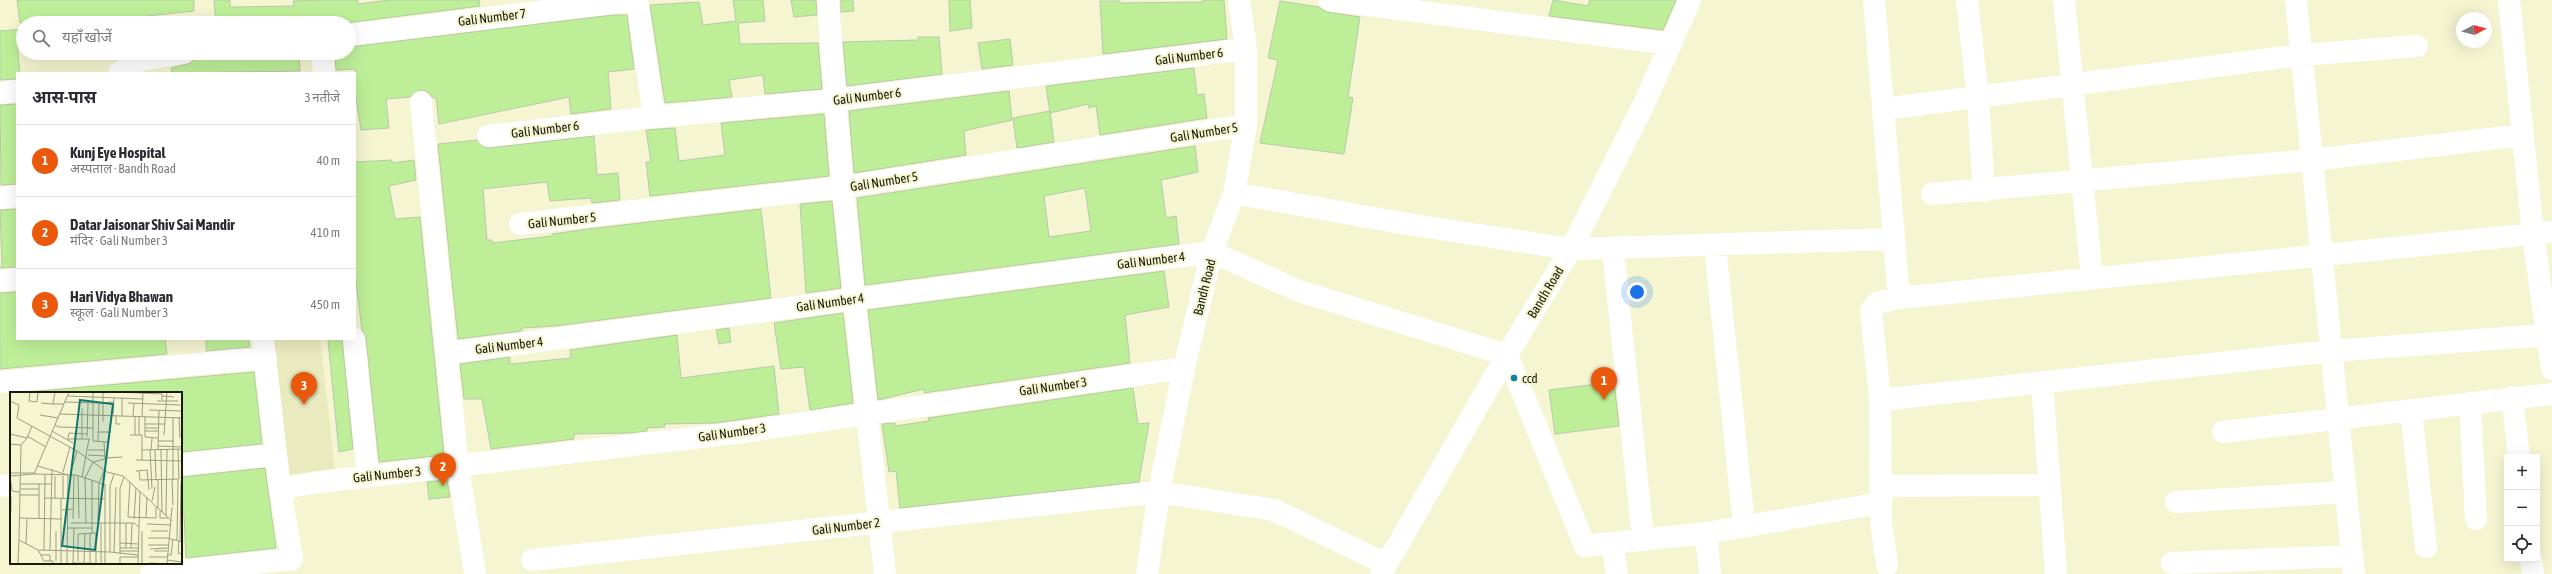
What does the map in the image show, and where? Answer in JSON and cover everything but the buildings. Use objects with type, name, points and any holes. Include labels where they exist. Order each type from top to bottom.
[{"type":"street","name":"Gali Number 7","points":[[356,34],[636,0]]},
{"type":"street","points":[[636,0],[654,116]]},
{"type":"street","points":[[828,0],[834,100],[854,298],[869,412],[885,574]]},
{"type":"street","name":"Bandh Road","points":[[1147,574],[1159,492],[1184,368],[1212,252],[1234,193],[1246,125],[1246,49],[1239,0]]},
{"type":"street","points":[[1329,0],[1671,44]]},
{"type":"street","name":"Bandh Road","points":[[1383,569],[1507,355],[1571,249],[1644,104],[1690,0]]},
{"type":"street","points":[[1874,0],[1899,298]]},
{"type":"street","points":[[1967,0],[1978,99],[1984,191]]},
{"type":"street","points":[[2064,0],[2092,278]]},
{"type":"street","points":[[2172,563],[2353,565],[2296,0]]},
{"type":"street","points":[[2509,0],[2523,135],[2542,233],[2547,335],[2552,370]]},
{"type":"street","points":[[1884,109],[1978,99],[2072,83],[2301,55],[2417,46]]},
{"type":"street","name":"Gali Number 6","points":[[488,136],[654,116],[834,100],[1246,49]]},
{"type":"street","points":[[121,72],[141,60]]},
{"type":"street","points":[[323,60],[324,72]]},
{"type":"street","points":[[0,93],[16,91]]},
{"type":"street","points":[[421,102],[448,353],[458,467],[475,574]]},
{"type":"street","name":"Gali Number 5","points":[[520,224],[843,188],[1246,125]]},
{"type":"street","points":[[1932,194],[1984,191],[2312,160],[2523,135]]},
{"type":"street","points":[[1234,193],[1407,224],[1571,249],[1715,246],[1894,239]]},
{"type":"street","points":[[0,198],[16,196]]},
{"type":"street","points":[[1887,565],[1881,522],[1880,400],[1871,310],[1877,303],[1899,298],[2092,278],[2322,257],[2542,233]]},
{"type":"street","points":[[1715,246],[1744,525]]},
{"type":"street","points":[[1613,249],[1643,538]]},
{"type":"street","points":[[1212,252],[1298,291],[1507,355],[1584,545],[1588,547],[1643,538],[1706,532],[1881,495],[2049,484]]},
{"type":"street","name":"Gali Number 4","points":[[448,353],[854,298],[1212,252]]},
{"type":"street","points":[[0,281],[16,279]]},
{"type":"street","points":[[1880,400],[2331,352],[2547,335]]},
{"type":"street","points":[[354,340],[368,476]]},
{"type":"street","points":[[0,382],[265,348],[280,489],[292,559],[151,574]]},
{"type":"street","name":"Gali Number 3","points":[[280,489],[368,476],[458,467],[735,433],[869,412],[1184,368]]},
{"type":"street","points":[[2042,382],[2056,574]]},
{"type":"street","points":[[2223,432],[2512,397],[2552,394]]},
{"type":"street","points":[[2512,397],[2519,454]]},
{"type":"street","points":[[2470,403],[2476,519]]},
{"type":"street","points":[[2411,410],[2426,547]]},
{"type":"street","points":[[182,465],[259,456],[276,456]]},
{"type":"street","points":[[0,486],[10,485]]},
{"type":"street","name":"Gali Number 2","points":[[532,560],[1159,492],[1274,510],[1383,569]]},
{"type":"street","points":[[2176,502],[2346,492]]},
{"type":"street","points":[[1706,532],[1710,574]]},
{"type":"street","points":[[1612,543],[1616,574]]},
{"type":"street","points":[[2531,562],[2533,574]]},
{"type":"shaded area","points":[[273,340],[320,340],[335,470],[288,475]]},
{"type":"place","name":"ccd","points":[[1514,378]]},
{"type":"place","name":"Kunj Eye Hospital","points":[[1604,400]]},
{"type":"place","name":"Hari Vidya Bhawan","points":[[304,405]]},
{"type":"place","name":"Datar Jaisonar Shiv Sai Mandir","points":[[443,486]]}]
